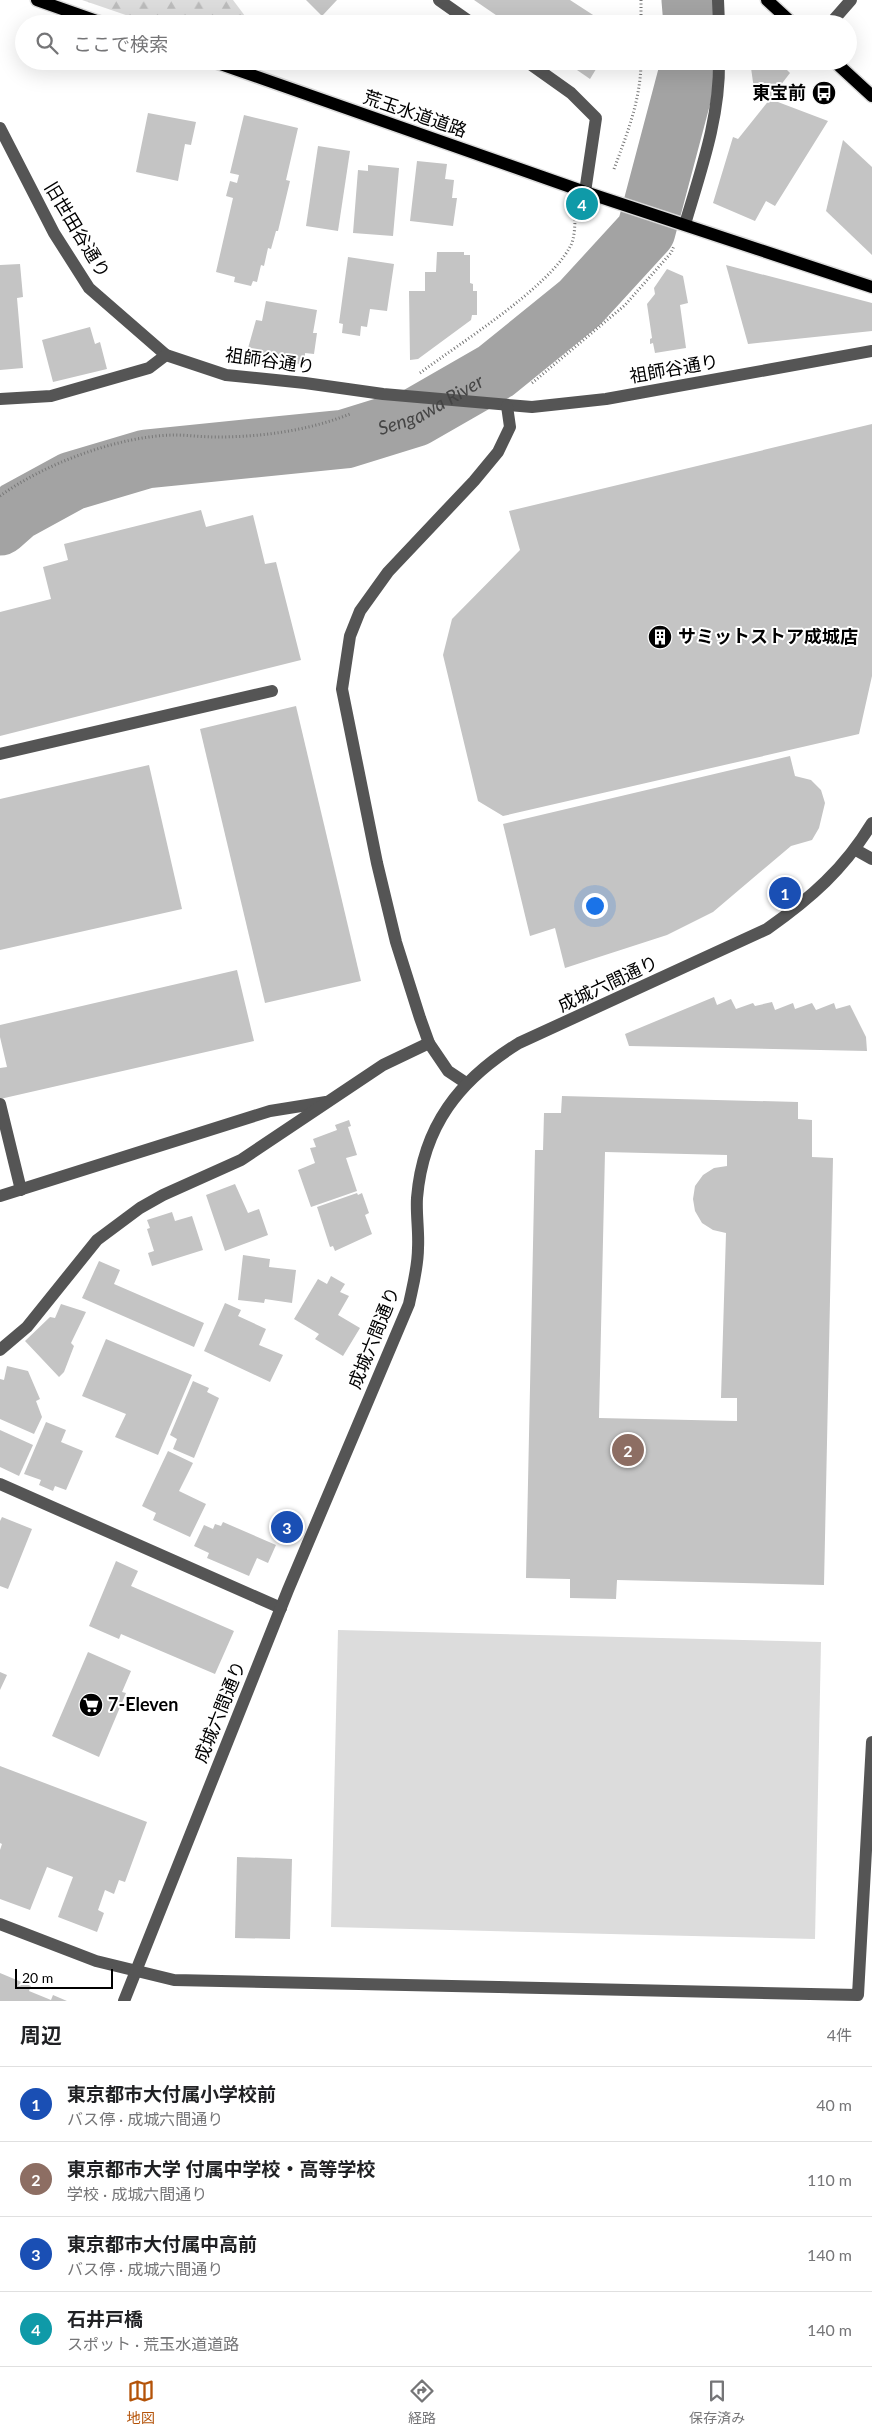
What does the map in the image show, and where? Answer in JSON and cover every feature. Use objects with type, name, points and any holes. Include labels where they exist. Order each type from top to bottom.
[{"type":"main road","points":[[37,0],[80,15]]},
{"type":"main road","points":[[767,0],[783,15]]},
{"type":"main road","name":"荒玉水道道路","points":[[238,70],[585,192],[680,223]]},
{"type":"main road","points":[[844,70],[872,96]]},
{"type":"main road","points":[[680,223],[872,287]]},
{"type":"street","points":[[439,0],[460,15]]},
{"type":"street","points":[[718,0],[719,15]]},
{"type":"street","points":[[838,15],[851,0]]},
{"type":"street","points":[[539,70],[571,93],[596,118],[585,192]]},
{"type":"street","points":[[680,223],[713,126],[719,70]]},
{"type":"street","name":"旧世田谷通り","points":[[0,128],[54,233],[84,282],[102,301],[166,354]]},
{"type":"street","name":"祖師谷通り","points":[[166,354],[226,375],[305,383],[383,394],[532,407],[606,399],[872,351]]},
{"type":"street","points":[[0,399],[51,396],[149,368],[166,354]]},
{"type":"street","points":[[466,1083],[448,1071],[429,1043],[396,942],[344,708],[342,688],[344,664],[350,636],[360,611],[374,590],[474,481],[498,452],[510,427],[507,406]]},
{"type":"street","points":[[0,754],[272,691]]},
{"type":"street","name":"成城六間通り","points":[[124,2001],[281,1608],[408,1304],[415,1279],[418,1248],[417,1200],[420,1175],[430,1142],[454,1098],[466,1083],[492,1060],[519,1043],[767,929],[804,903],[830,879],[856,850],[872,823]]},
{"type":"street","points":[[856,850],[872,858]]},
{"type":"street","points":[[0,1350],[27,1327],[97,1240],[140,1208],[163,1195],[241,1160],[331,1102],[383,1065],[429,1043]]},
{"type":"street","points":[[0,1196],[270,1111],[331,1102]]},
{"type":"street","points":[[0,1104],[21,1190]]},
{"type":"street","points":[[0,1484],[281,1608]]},
{"type":"street","points":[[0,1924],[96,1961],[134,1972],[174,1980],[858,1995],[872,1742]]},
{"type":"path","points":[[641,0],[641,15]]},
{"type":"path","points":[[0,496],[34,474],[58,463],[124,443],[172,435],[217,437],[274,435],[332,422],[358,411],[383,394],[419,374],[517,302],[550,271],[570,247],[575,226],[575,204],[585,192],[606,188],[630,127],[637,98],[640,70]]},
{"type":"path","points":[[507,406],[549,367],[625,305],[671,253],[680,223]]},
{"type":"green space","points":[[82,0],[233,0],[244,15],[126,15]]},
{"type":"green space","points":[[338,1630],[821,1642],[815,1939],[331,1927]]},
{"type":"building","points":[[306,0],[337,0],[323,15]]},
{"type":"building","points":[[474,0],[570,0],[593,15],[496,15]]},
{"type":"building","points":[[577,70],[596,70],[590,79]]},
{"type":"building","points":[[751,70],[787,70],[790,73],[770,99],[755,96]]},
{"type":"building","points":[[770,99],[828,121],[775,206],[766,201],[755,221],[713,203],[733,137],[738,139]]},
{"type":"building","points":[[148,113],[196,122],[191,145],[185,144],[178,181],[136,172]]},
{"type":"building","points":[[244,115],[298,128],[286,180],[290,181],[278,231],[276,231],[271,249],[268,248],[264,266],[261,265],[257,282],[253,281],[251,286],[234,282],[235,277],[216,272],[233,198],[226,196],[230,181],[237,183],[239,175],[230,173]]},
{"type":"building","points":[[843,140],[872,167],[872,255],[826,211]]},
{"type":"building","points":[[318,146],[350,151],[338,231],[306,226]]},
{"type":"building","points":[[417,161],[447,164],[445,179],[454,180],[452,198],[457,198],[453,226],[410,221]]},
{"type":"building","points":[[368,165],[399,168],[393,236],[353,233],[358,170],[368,171]]},
{"type":"building","points":[[437,252],[464,252],[464,255],[470,255],[470,283],[473,284],[473,291],[477,291],[477,315],[472,315],[471,320],[418,359],[410,360],[409,291],[425,291],[425,272],[436,272]]},
{"type":"building","points":[[348,257],[394,264],[387,311],[370,309],[367,327],[361,326],[360,336],[342,333],[343,324],[339,323]]},
{"type":"building","points":[[20,264],[23,297],[17,298],[23,368],[0,370],[0,265]]},
{"type":"building","points":[[726,265],[872,303],[872,331],[748,344]]},
{"type":"building","points":[[667,269],[683,276],[688,303],[680,305],[686,348],[655,353],[653,343],[650,344],[650,339],[652,338],[647,304],[655,294],[654,288]]},
{"type":"building","points":[[266,301],[317,310],[313,333],[317,333],[314,354],[305,353],[305,366],[273,356],[269,367],[245,359],[256,320],[262,321]]},
{"type":"building","points":[[90,327],[95,344],[100,342],[107,369],[53,382],[42,340]]},
{"type":"building","name":"サミットストア成城店","points":[[872,424],[872,676],[859,734],[503,816],[478,801],[443,655],[452,619],[520,550],[509,511]]},
{"type":"building","points":[[201,510],[206,527],[253,515],[265,564],[276,562],[301,660],[0,736],[0,612],[51,599],[43,567],[68,560],[64,544]]},
{"type":"building","points":[[296,706],[361,981],[265,1003],[200,729]]},
{"type":"building","points":[[790,756],[795,776],[811,780],[821,790],[825,803],[819,828],[812,840],[791,846],[713,912],[667,935],[565,968],[555,928],[530,936],[503,824]]},
{"type":"building","points":[[149,765],[182,909],[0,950],[0,799]]},
{"type":"building","points":[[237,970],[254,1041],[0,1099],[0,1068],[7,1067],[0,1037],[0,1025]]},
{"type":"building","points":[[714,997],[717,1005],[731,999],[736,1009],[753,1003],[755,1006],[772,1002],[775,1010],[793,1003],[795,1009],[812,1003],[816,1010],[834,1003],[836,1009],[850,1005],[866,1037],[867,1051],[629,1046],[625,1034]]},
{"type":"building","points":[[562,1096],[798,1102],[798,1119],[812,1120],[812,1157],[833,1158],[824,1585],[617,1580],[616,1599],[570,1598],[570,1579],[526,1578],[535,1150],[543,1150],[544,1113],[561,1113]],"holes":[[[605,1152],[727,1155],[727,1166],[714,1168],[703,1175],[695,1186],[693,1199],[695,1211],[702,1223],[713,1230],[726,1233],[721,1398],[737,1398],[737,1421],[599,1418]]]},
{"type":"building","points":[[349,1120],[351,1126],[348,1127],[357,1155],[346,1158],[357,1191],[311,1207],[298,1170],[315,1163],[310,1148],[316,1147],[313,1139],[337,1130],[335,1125]]},
{"type":"building","points":[[235,1184],[248,1213],[259,1209],[268,1235],[225,1251],[206,1195]]},
{"type":"building","points":[[357,1193],[358,1195],[362,1193],[369,1213],[365,1215],[372,1234],[335,1251],[333,1246],[330,1247],[317,1207]]},
{"type":"building","points":[[172,1212],[175,1221],[192,1216],[203,1250],[152,1266],[148,1253],[154,1251],[147,1229],[150,1228],[147,1220]]},
{"type":"building","points":[[243,1255],[270,1259],[269,1267],[296,1270],[292,1303],[265,1299],[264,1303],[238,1300]]},
{"type":"building","points":[[99,1261],[120,1270],[114,1284],[204,1323],[194,1347],[82,1298]]},
{"type":"building","points":[[331,1276],[345,1284],[340,1292],[349,1296],[338,1315],[360,1328],[343,1356],[315,1339],[319,1334],[294,1319],[318,1279],[327,1284]]},
{"type":"building","points":[[225,1303],[241,1310],[238,1316],[266,1329],[259,1345],[283,1355],[270,1382],[204,1351]]},
{"type":"building","points":[[61,1304],[86,1312],[71,1343],[74,1346],[64,1372],[59,1377],[25,1341],[50,1317],[55,1318]]},
{"type":"building","points":[[106,1339],[192,1375],[158,1455],[115,1437],[126,1414],[82,1396]]},
{"type":"building","points":[[7,1366],[28,1371],[40,1399],[36,1401],[42,1417],[34,1434],[0,1419],[0,1379],[4,1380]]},
{"type":"building","points":[[193,1381],[209,1388],[207,1392],[219,1398],[194,1458],[173,1449],[177,1439],[170,1435]]},
{"type":"building","points":[[46,1422],[66,1430],[61,1442],[83,1451],[66,1490],[55,1486],[53,1491],[39,1485],[41,1480],[24,1474]]},
{"type":"building","points":[[0,1430],[33,1445],[19,1476],[0,1467]]},
{"type":"building","points":[[168,1451],[193,1463],[179,1491],[206,1504],[190,1537],[153,1520],[156,1513],[142,1506]]},
{"type":"building","points":[[2,1517],[32,1529],[8,1589],[0,1586],[0,1521]]},
{"type":"building","points":[[223,1522],[276,1545],[268,1563],[257,1558],[249,1576],[207,1558],[209,1553],[194,1546],[204,1525],[213,1529],[215,1524],[221,1526]]},
{"type":"building","points":[[116,1561],[138,1571],[131,1586],[234,1631],[215,1674],[121,1634],[119,1639],[89,1626]]},
{"type":"building","points":[[88,1652],[131,1671],[122,1692],[126,1693],[99,1757],[52,1736]]},
{"type":"building","points":[[0,1672],[7,1675],[0,1690]]},
{"type":"building","points":[[0,1766],[147,1822],[125,1882],[119,1880],[114,1894],[105,1890],[98,1910],[104,1913],[97,1932],[58,1917],[73,1877],[47,1867],[30,1910],[0,1899],[0,1850],[2,1844],[0,1843]]},
{"type":"building","points":[[237,1857],[292,1859],[290,1939],[235,1938]]},
{"type":"building","points":[[0,1973],[31,1986],[29,1991],[51,2000],[53,1995],[67,2001],[0,2001]]},
{"type":"waterway","name":"Sengawa River","points":[[691,0],[692,15]]},
{"type":"waterway","name":"Sengawa River","points":[[0,526],[17,511],[72,481],[146,459],[345,439],[416,417],[496,371],[580,303],[646,231],[689,70]]},
{"type":"place","name":"東宝前","points":[[824,93]]},
{"type":"place","name":"石井戸橋","points":[[582,204]]},
{"type":"place","name":"サミットストア成城店","points":[[660,637]]},
{"type":"place","name":"東京都市大付属小学校前","points":[[785,893]]},
{"type":"place","name":"東京都市大学 付属中学校・高等学校","points":[[628,1450]]},
{"type":"place","name":"東京都市大付属中高前","points":[[287,1527]]},
{"type":"place","name":"7-Eleven","points":[[91,1705]]}]
